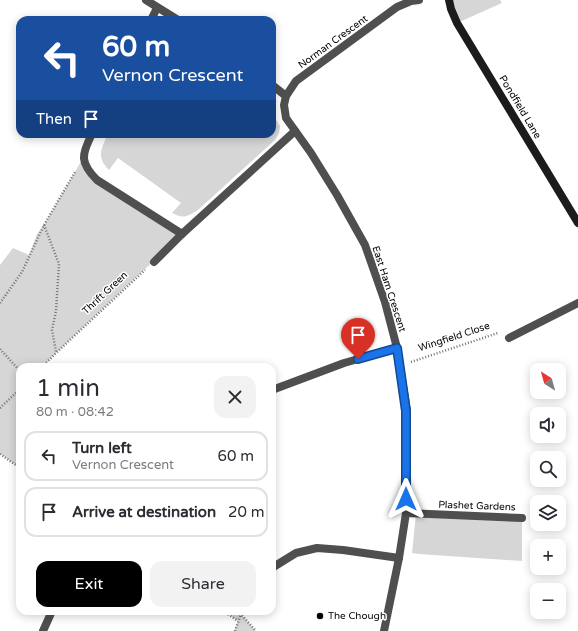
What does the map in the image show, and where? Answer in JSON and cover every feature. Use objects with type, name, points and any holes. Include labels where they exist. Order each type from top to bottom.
[{"type":"street","points":[[146,0],[171,16]]},
{"type":"street","name":"Norman Crescent","points":[[286,96],[296,81],[397,7],[411,1],[419,0]]},
{"type":"street","name":"Pondfield Lane","points":[[449,0],[457,23],[578,222]]},
{"type":"street","points":[[153,16],[157,8]]},
{"type":"street","points":[[276,88],[286,96]]},
{"type":"street","name":"East Ham Crescent","points":[[286,96],[284,104],[286,118],[337,195],[365,245],[385,302],[397,348],[406,411],[406,513],[399,558],[384,631]]},
{"type":"street","points":[[154,262],[182,234],[295,131]]},
{"type":"street","points":[[90,138],[86,145],[83,158],[87,168],[97,180],[182,234]]},
{"type":"street","points":[[509,338],[578,303]]},
{"type":"street","points":[[276,388],[344,363],[397,348]]},
{"type":"street","name":"Plashet Gardens","points":[[406,513],[522,518]]},
{"type":"street","points":[[276,565],[296,553],[317,548],[399,558]]},
{"type":"street","points":[[43,631],[50,615]]},
{"type":"path","points":[[0,303],[22,272],[44,225],[83,158]]},
{"type":"path","points":[[44,225],[59,264],[56,311],[52,330],[56,353]]},
{"type":"path","name":"Thrift Green","points":[[46,363],[154,262]]},
{"type":"path","name":"Wingfield Close","points":[[399,365],[498,333],[509,338]]},
{"type":"path","points":[[0,349],[16,367]]},
{"type":"path","points":[[0,408],[16,393]]},
{"type":"path","points":[[0,454],[16,465]]},
{"type":"path","points":[[229,615],[238,621]]},
{"type":"path","points":[[235,631],[241,615]]},
{"type":"path","points":[[244,615],[256,631]]},
{"type":"shaded area","points":[[449,0],[500,0],[502,3],[457,23]]},
{"type":"shaded area","points":[[276,120],[280,126],[279,133],[275,140],[198,210],[182,217],[172,213],[181,203],[118,158],[109,170],[102,161],[102,149],[106,138],[276,138]]},
{"type":"shaded area","points":[[83,158],[95,177],[182,234],[46,363],[16,363],[16,465],[0,454],[0,265],[13,248],[29,255],[37,234],[44,225]]},
{"type":"shaded area","points":[[416,514],[522,518],[522,561],[412,553]]},
{"type":"shaded area","points":[[229,615],[242,615],[256,631],[234,631],[238,621]]},
{"type":"place","name":"The Chough","points":[[320,616]]},
{"type":"route","points":[[358,359],[397,348],[406,411],[406,499]]}]
